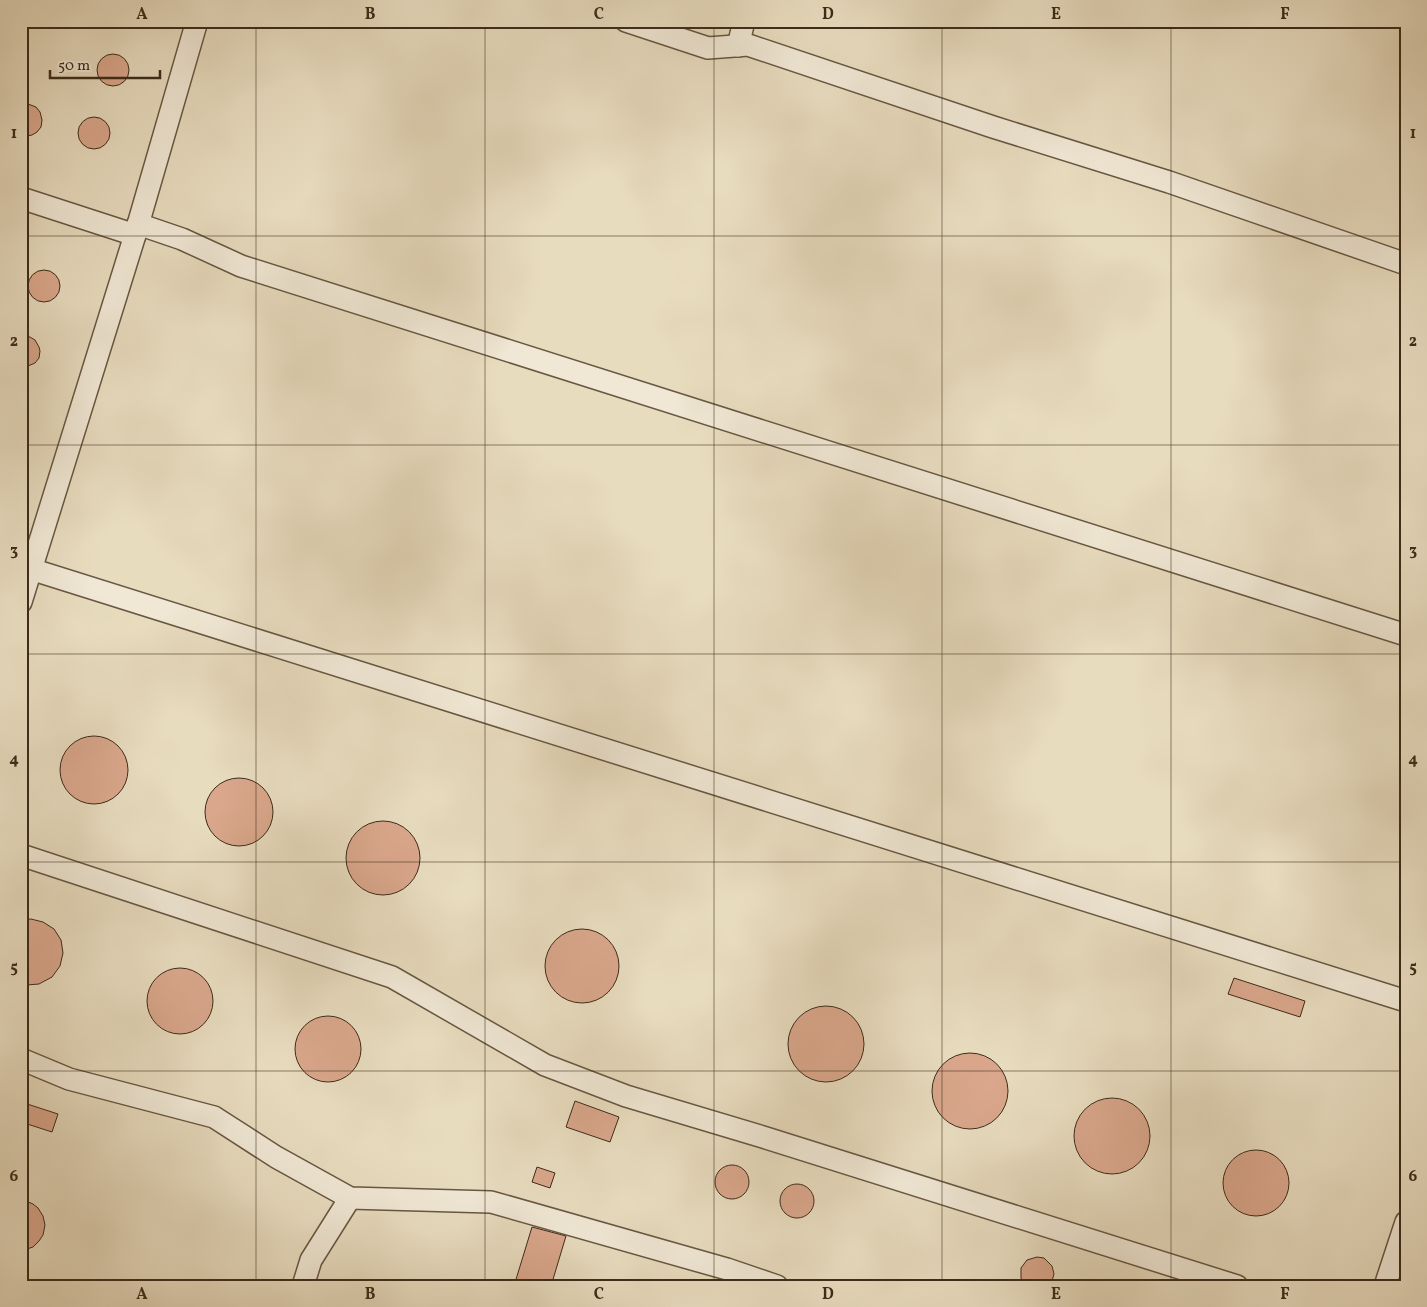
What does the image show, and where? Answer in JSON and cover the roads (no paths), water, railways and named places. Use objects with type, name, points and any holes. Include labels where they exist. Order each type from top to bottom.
[{"type":"lane","points":[[21,602],[26,568],[137,229],[197,21]]},
{"type":"lane","points":[[626,21],[708,48],[748,45],[992,127],[1169,182],[1406,264]]},
{"type":"lane","points":[[738,46],[744,21]]},
{"type":"lane","points":[[21,198],[137,229],[182,238],[241,266],[1406,636]]},
{"type":"lane","points":[[26,568],[1406,1001]]},
{"type":"lane","points":[[21,855],[392,976],[545,1064],[626,1096],[763,1137],[1236,1286]]},
{"type":"lane","points":[[21,1059],[69,1078],[214,1117],[276,1157],[350,1198],[491,1202],[727,1269],[777,1286]]},
{"type":"lane","points":[[303,1286],[311,1260],[350,1198]]},
{"type":"lane","points":[[1385,1286],[1406,1222]]}]
